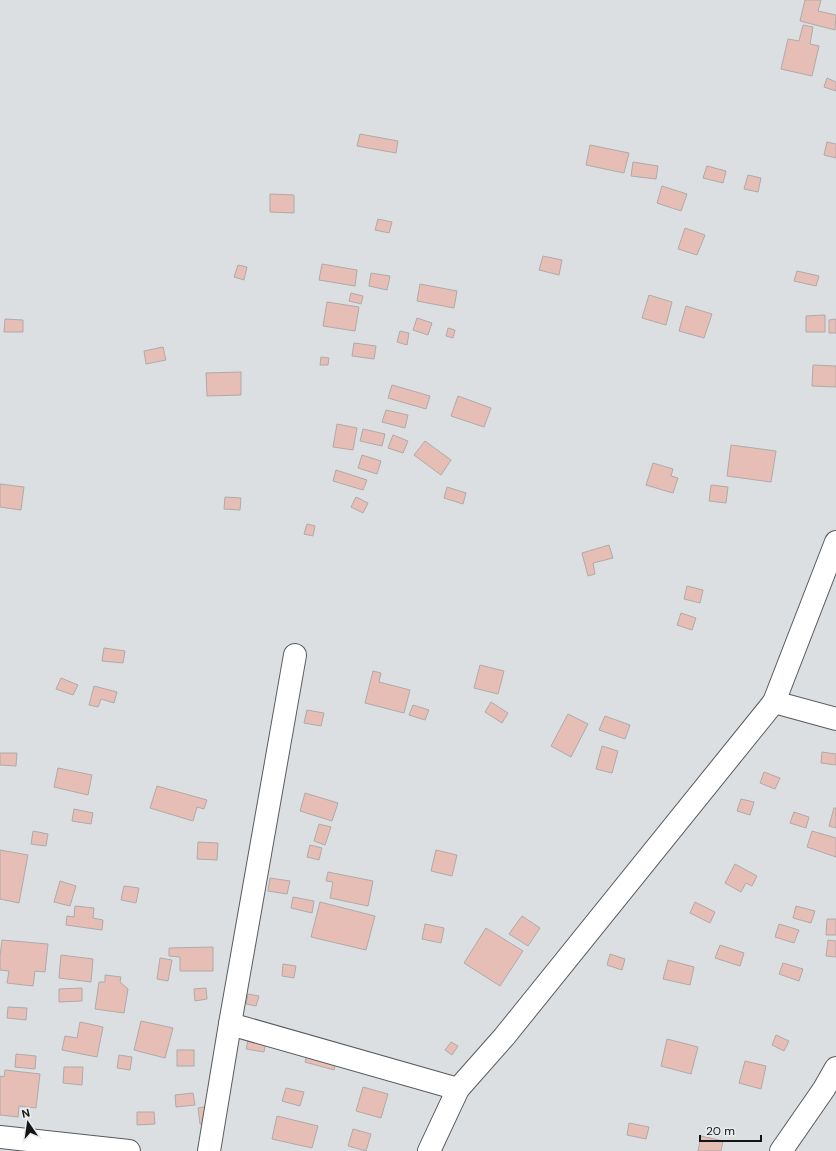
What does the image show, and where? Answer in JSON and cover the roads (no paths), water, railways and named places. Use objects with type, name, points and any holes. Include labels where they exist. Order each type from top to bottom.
[{"type":"street","points":[[429,1151],[458,1089],[504,1037],[774,702],[836,542]]},
{"type":"street","points":[[209,1151],[295,655]]},
{"type":"street","points":[[774,702],[836,719]]},
{"type":"street","points":[[230,1024],[458,1089]]},
{"type":"street","points":[[781,1151],[824,1089],[836,1068]]},
{"type":"street","points":[[0,1137],[129,1151]]}]
